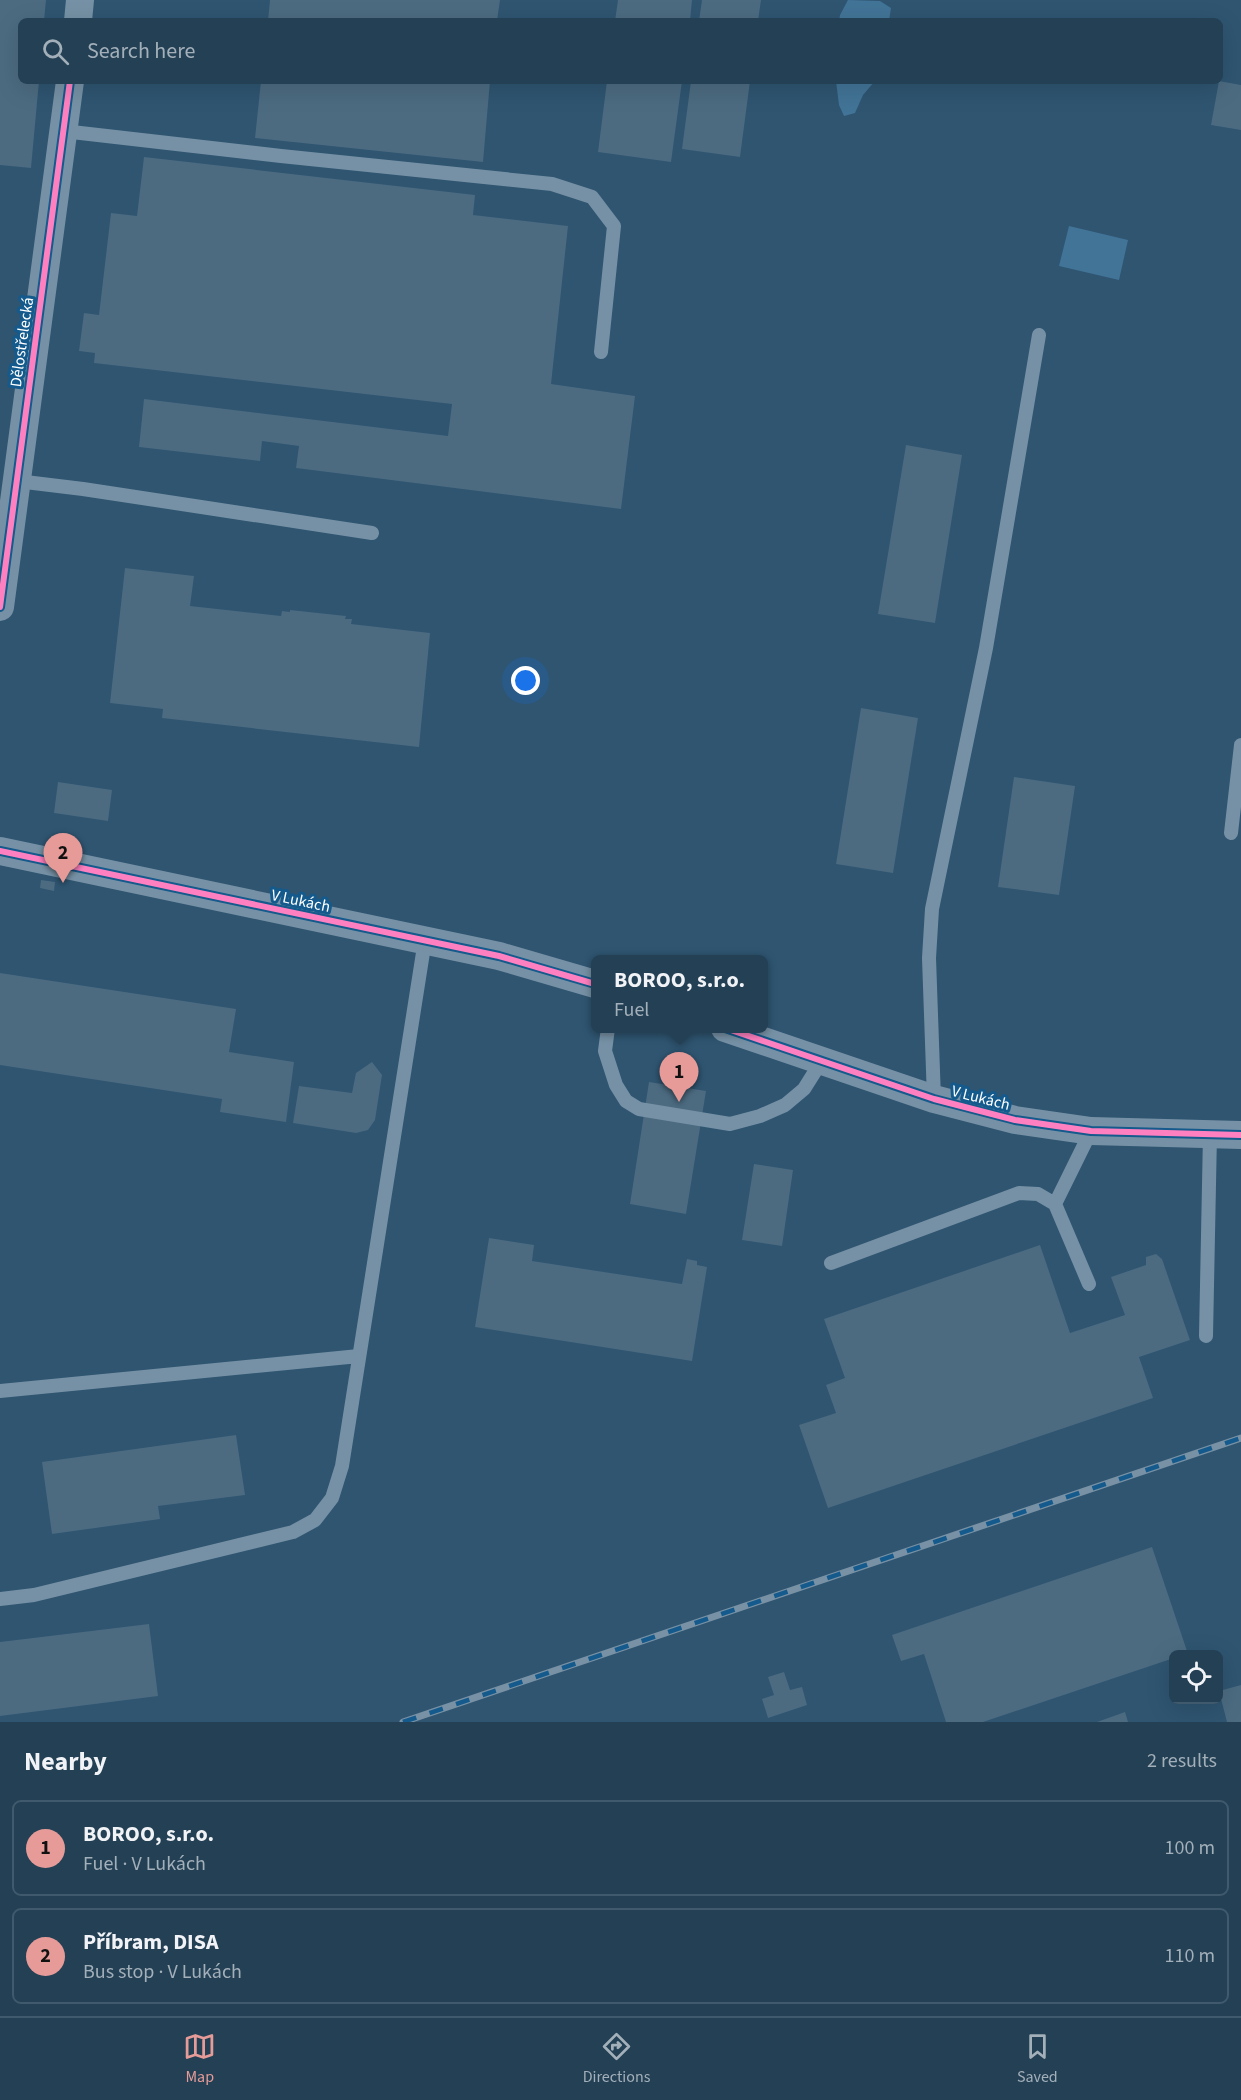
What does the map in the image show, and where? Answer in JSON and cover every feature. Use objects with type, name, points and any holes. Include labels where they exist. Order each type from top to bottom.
[{"type":"street","points":[[78,18],[80,0]]},
{"type":"street","name":"Dělostřelecká","points":[[0,607],[70,84]]},
{"type":"street","name":"V Lukách","points":[[0,851],[499,956],[591,983]]},
{"type":"street","name":"V Lukách","points":[[737,1033],[933,1099],[1015,1120],[1091,1131],[1241,1135]]},
{"type":"lane","points":[[63,130],[292,158],[552,184],[592,197],[614,226],[601,352]]},
{"type":"lane","points":[[933,1099],[929,958],[932,909],[986,648],[1039,335]]},
{"type":"lane","points":[[17,481],[94,490],[372,533]]},
{"type":"lane","points":[[1231,833],[1241,745]]},
{"type":"lane","points":[[0,1599],[34,1595],[293,1532],[315,1520],[332,1498],[342,1466],[425,940]]},
{"type":"lane","points":[[607,1033],[605,1051],[616,1085],[626,1101],[639,1109],[730,1124],[760,1116],[785,1105],[804,1089],[821,1062]]},
{"type":"lane","points":[[1055,1204],[1091,1131]]},
{"type":"lane","points":[[1206,1336],[1210,1134]]},
{"type":"lane","points":[[831,1263],[1019,1193],[1038,1194],[1055,1204],[1089,1284]]},
{"type":"lane","points":[[0,1391],[359,1356]]},
{"type":"water","points":[[848,0],[880,1],[891,8],[889,18],[840,18]]},
{"type":"water","points":[[836,84],[872,84],[863,95],[855,113],[844,116],[839,105]]},
{"type":"water","points":[[1069,226],[1128,240],[1119,280],[1059,266]]},
{"type":"building","points":[[0,0],[46,0],[44,18],[18,18],[18,84],[39,84],[31,168],[0,165]]},
{"type":"building","points":[[270,0],[500,0],[497,18],[268,18]]},
{"type":"building","points":[[618,0],[692,0],[690,18],[615,18]]},
{"type":"building","points":[[702,0],[761,0],[758,18],[699,18]]},
{"type":"building","points":[[1223,82],[1241,85],[1241,130],[1211,125],[1218,84],[1223,84]]},
{"type":"building","points":[[261,84],[490,84],[483,162],[255,138]]},
{"type":"building","points":[[607,84],[682,84],[671,162],[598,152]]},
{"type":"building","points":[[691,84],[750,84],[740,157],[682,149]]},
{"type":"building","points":[[144,157],[475,195],[473,215],[568,226],[551,384],[635,396],[621,509],[296,468],[299,446],[262,441],[260,461],[139,447],[144,399],[448,436],[452,404],[94,363],[95,353],[79,351],[84,313],[99,315],[111,213],[137,216]]},
{"type":"building","points":[[906,445],[962,455],[935,623],[878,614]]},
{"type":"building","points":[[125,568],[194,576],[190,606],[281,616],[282,611],[290,612],[290,610],[346,616],[345,619],[352,619],[351,624],[430,633],[419,747],[162,718],[163,709],[110,703]]},
{"type":"building","points":[[861,708],[918,718],[893,873],[836,864]]},
{"type":"building","points":[[1014,777],[1075,786],[1059,895],[998,887]]},
{"type":"building","points":[[58,782],[112,790],[108,821],[54,813]]},
{"type":"building","points":[[41,880],[55,882],[54,891],[40,888]]},
{"type":"building","points":[[0,973],[236,1009],[229,1052],[294,1062],[286,1122],[220,1112],[222,1099],[0,1065]]},
{"type":"building","points":[[372,1062],[382,1075],[375,1120],[368,1130],[356,1133],[293,1123],[299,1086],[352,1093],[356,1073]]},
{"type":"building","points":[[649,1082],[706,1091],[686,1214],[630,1204]]},
{"type":"building","points":[[754,1164],[793,1170],[782,1246],[742,1240]]},
{"type":"building","points":[[489,1238],[534,1245],[532,1261],[682,1284],[687,1259],[697,1261],[697,1265],[707,1267],[692,1361],[475,1327]]},
{"type":"building","points":[[1040,1245],[1070,1333],[1125,1315],[1111,1277],[1146,1265],[1146,1257],[1156,1254],[1162,1259],[1190,1340],[1139,1357],[1153,1398],[828,1508],[799,1425],[836,1413],[826,1385],[845,1378],[824,1319]]},
{"type":"building","points":[[236,1435],[245,1495],[158,1506],[160,1519],[52,1534],[42,1462]]},
{"type":"building","points":[[1152,1547],[1187,1650],[1169,1650],[1169,1660],[983,1722],[946,1722],[924,1654],[901,1661],[892,1635]]},
{"type":"building","points":[[149,1624],[158,1696],[0,1716],[0,1642]]},
{"type":"building","points":[[784,1672],[790,1690],[802,1687],[807,1705],[768,1718],[762,1699],[774,1695],[768,1677]]},
{"type":"building","points":[[1241,1685],[1241,1722],[1227,1722],[1222,1704],[1223,1690]]},
{"type":"building","points":[[1125,1712],[1128,1722],[1097,1722]]},
{"type":"railway","points":[[403,1722],[1241,1438]]},
{"type":"cycle path","points":[[0,607],[70,84]]},
{"type":"cycle path","points":[[0,851],[499,956],[591,983]]},
{"type":"cycle path","points":[[740,1033],[934,1099],[1015,1120],[1091,1131],[1241,1135]]},
{"type":"place","name":"Příbram, DISA","points":[[63,883]]},
{"type":"place","name":"BOROO, s.r.o.","points":[[679,1102]]}]
